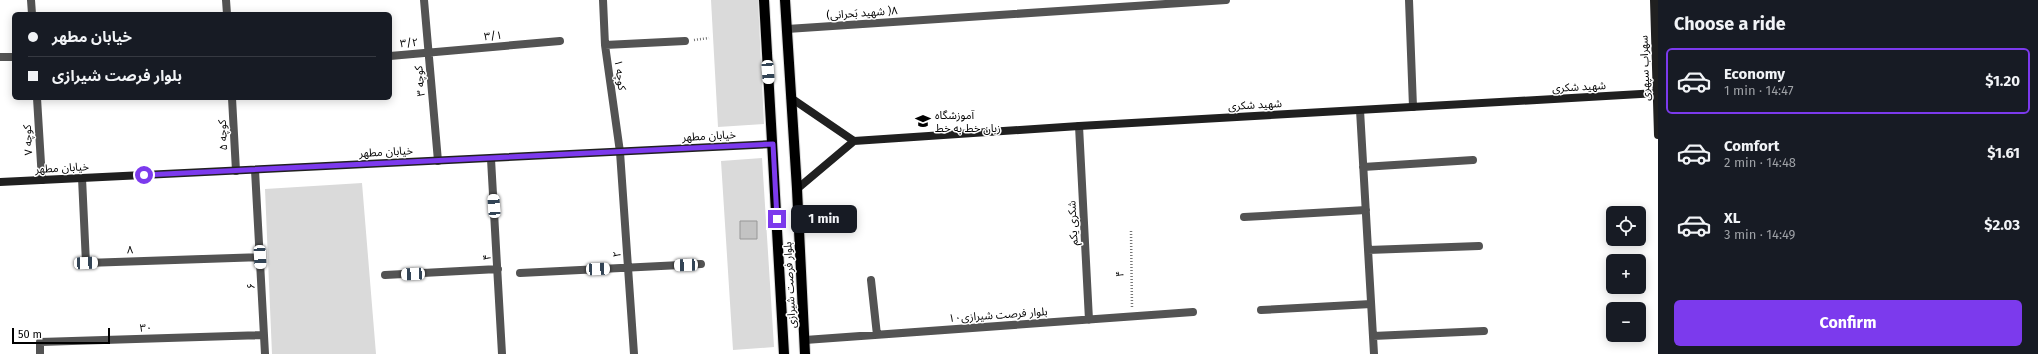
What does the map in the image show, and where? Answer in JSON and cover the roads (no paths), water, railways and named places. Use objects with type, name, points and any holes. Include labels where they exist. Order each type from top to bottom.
[{"type":"main road","name":"بلوار فرصت شیرازی","points":[[764,0],[784,354]]},
{"type":"main road","name":"بلوار فرصت شیرازی","points":[[785,0],[798,189],[806,354]]},
{"type":"street","points":[[31,0],[32,12]]},
{"type":"street","points":[[226,0],[227,12]]},
{"type":"street","name":"کوچه ۳","points":[[424,0],[438,161]]},
{"type":"street","name":"کوچه ۱","points":[[603,0],[605,45],[620,152]]},
{"type":"street","name":"(شهید بَحرانی )۸","points":[[786,29],[1226,0]]},
{"type":"street","points":[[1409,0],[1413,107]]},
{"type":"street","name":"سهراب سپهری","points":[[1654,0],[1658,135]]},
{"type":"street","points":[[605,45],[685,41]]},
{"type":"street","name":"۳/۱","points":[[429,52],[560,42]]},
{"type":"street","name":"۳/۲","points":[[392,56],[429,52]]},
{"type":"street","points":[[0,57],[12,57]]},
{"type":"street","name":"شهید شکری","points":[[854,141],[1079,126],[1657,93]]},
{"type":"street","points":[[791,98],[854,141],[798,189]]},
{"type":"street","name":"کوچه ۷","points":[[37,100],[42,180]]},
{"type":"street","name":"کوچه ۵","points":[[232,100],[236,171]]},
{"type":"street","points":[[1360,110],[1374,354]]},
{"type":"street","name":"شکری یکم","points":[[1079,126],[1089,320]]},
{"type":"street","name":"خیابان مطهر","points":[[0,182],[773,144]]},
{"type":"street","name":"۲","points":[[620,152],[634,354]]},
{"type":"street","name":"۴","points":[[491,159],[502,354]]},
{"type":"street","points":[[1363,167],[1473,160]]},
{"type":"street","name":"۶","points":[[255,170],[265,354]]},
{"type":"street","name":"۸","points":[[82,178],[86,263],[260,257]]},
{"type":"street","points":[[1244,217],[1366,210]]},
{"type":"street","points":[[1368,250],[1478,246]]},
{"type":"street","points":[[520,273],[701,264]]},
{"type":"street","points":[[385,275],[498,269]]},
{"type":"street","points":[[870,280],[877,335]]},
{"type":"street","points":[[1261,310],[1371,304]]},
{"type":"street","name":"بلوار فرصت شیرازی۱۰","points":[[805,340],[1193,312]]},
{"type":"street","points":[[1373,336],[1484,331]]},
{"type":"street","name":"۳۰","points":[[40,354],[40,342],[264,335]]},
{"type":"place","name":"آموزشگاه زبان خط به خط","points":[[923,121]]}]
